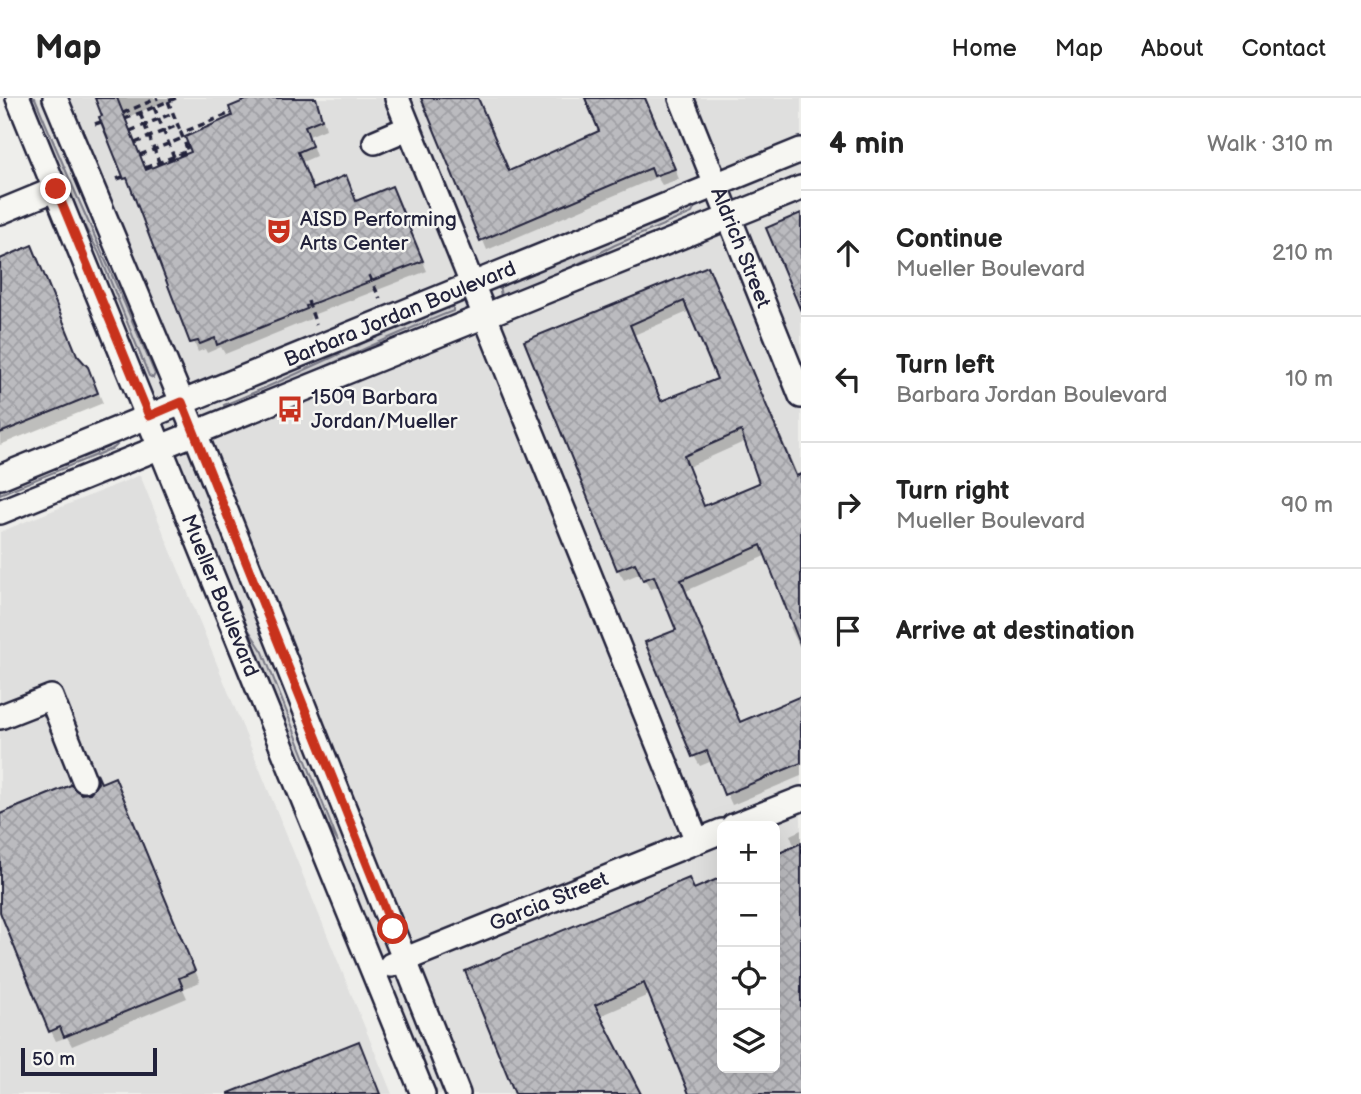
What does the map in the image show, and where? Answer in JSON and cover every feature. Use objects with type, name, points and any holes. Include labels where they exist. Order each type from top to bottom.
[{"type":"street","name":"Mueller Boulevard","points":[[18,98],[423,1094]]},
{"type":"street","name":"Mueller Boulevard","points":[[55,98],[195,433],[458,1094]]},
{"type":"street","points":[[397,98],[697,841]]},
{"type":"street","name":"Aldrich Street","points":[[681,98],[801,397]]},
{"type":"street","points":[[375,142],[408,128]]},
{"type":"street","name":"Barbara Jordan Boulevard","points":[[0,477],[801,150]]},
{"type":"street","name":"Barbara Jordan Boulevard","points":[[0,512],[801,188]]},
{"type":"street","points":[[0,212],[56,189]]},
{"type":"street","points":[[0,717],[51,697],[84,780]]},
{"type":"street","points":[[746,821],[801,799]]},
{"type":"street","name":"Garcia Street","points":[[374,972],[717,833]]},
{"type":"path","points":[[123,113],[158,98]]},
{"type":"path","points":[[125,119],[176,98]]},
{"type":"path","points":[[145,168],[188,151],[168,101]]},
{"type":"path","points":[[154,107],[174,157]]},
{"type":"path","points":[[140,113],[159,162]]},
{"type":"path","points":[[130,131],[173,113]]},
{"type":"path","points":[[140,155],[231,113]]},
{"type":"path","points":[[95,124],[101,122]]},
{"type":"path","points":[[135,143],[178,125]]},
{"type":"path","points":[[117,179],[123,177]]},
{"type":"path","points":[[369,275],[380,299]]},
{"type":"path","points":[[307,301],[316,325]]},
{"type":"shaded area","points":[[21,98],[801,98],[801,1094],[423,1094]]},
{"type":"shaded area","points":[[28,98],[35,98],[155,374],[153,378],[149,376],[99,253],[71,201]]},
{"type":"shaded area","points":[[689,207],[694,209],[692,213],[615,245],[544,281],[501,296],[499,285]]},
{"type":"shaded area","points":[[453,304],[453,311],[226,410],[224,405]]},
{"type":"shaded area","points":[[114,442],[117,445],[114,448],[0,494],[0,487]]},
{"type":"shaded area","points":[[140,475],[392,1094],[0,1094],[0,532]]},
{"type":"shaded area","points":[[239,615],[263,652],[338,842],[316,806]]},
{"type":"building","name":"AISD Performing Arts Center","points":[[95,98],[117,98],[146,170],[191,152],[185,137],[232,116],[229,107],[251,98],[316,98],[322,119],[305,126],[312,146],[298,152],[313,189],[346,175],[356,201],[392,186],[423,261],[306,306],[307,309],[217,345],[215,338],[200,344],[198,341],[190,343],[127,178],[124,179],[99,117],[102,116]]},
{"type":"building","points":[[421,98],[478,98],[509,171],[599,131],[585,98],[645,98],[675,169],[654,176],[651,168],[480,241]]},
{"type":"building","points":[[801,213],[801,311],[766,228]]},
{"type":"building","points":[[32,245],[77,355],[88,367],[98,393],[0,433],[0,259]]},
{"type":"building","points":[[708,266],[796,476],[801,474],[801,646],[761,545],[681,580],[740,722],[801,696],[801,763],[724,795],[707,751],[692,757],[645,642],[676,630],[654,576],[643,580],[635,563],[617,570],[524,341]],"holes":[[[684,301],[717,379],[661,401],[630,325]],[[741,431],[759,483],[704,506],[684,456]]]},
{"type":"building","points":[[97,774],[101,783],[115,777],[195,971],[179,978],[183,988],[64,1037],[60,1027],[49,1032],[0,912],[0,814],[71,785],[81,794],[90,793],[98,783]]},
{"type":"building","points":[[801,843],[801,1094],[689,1094],[644,983],[595,1005],[641,1094],[515,1094],[465,971],[689,878],[694,889],[717,879],[717,1073],[780,1073],[780,853]]},
{"type":"building","points":[[359,1041],[380,1094],[229,1094],[229,1093]]},
{"type":"place","name":"AISD Performing Arts Center","points":[[279,231]]},
{"type":"place","name":"1509 Barbara Jordan/Mueller","points":[[290,409]]},
{"type":"route","points":[[56,189],[149,416],[182,402],[393,929]]}]
